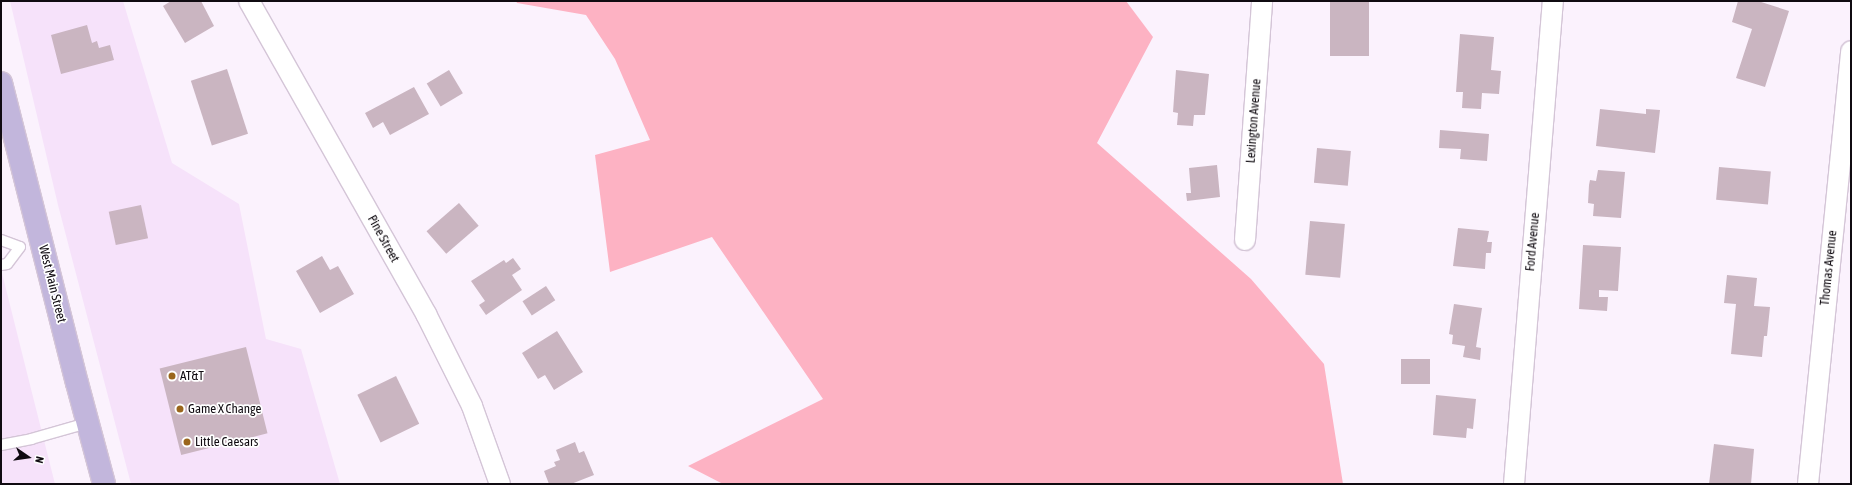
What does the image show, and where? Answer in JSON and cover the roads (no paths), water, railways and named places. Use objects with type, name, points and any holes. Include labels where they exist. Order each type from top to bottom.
[{"type":"main road","name":"West Main Street","points":[[1,83],[87,423],[104,484]]},
{"type":"street","name":"Pine Street","points":[[249,1],[426,314],[472,406],[500,484]]},
{"type":"street","name":"Lexington Avenue","points":[[1246,240],[1262,1]]},
{"type":"street","name":"Ford Avenue","points":[[1514,484],[1553,1]]},
{"type":"street","name":"Thomas Avenue","points":[[1808,484],[1851,51]]},
{"type":"lane","points":[[1,240],[20,247],[7,264],[1,265]]},
{"type":"lane","points":[[1,445],[31,439],[87,423]]},
{"type":"place","name":"AT&T","points":[[172,376]]},
{"type":"place","name":"Game X Change","points":[[180,409]]},
{"type":"place","name":"Little Caesars","points":[[187,442]]}]
